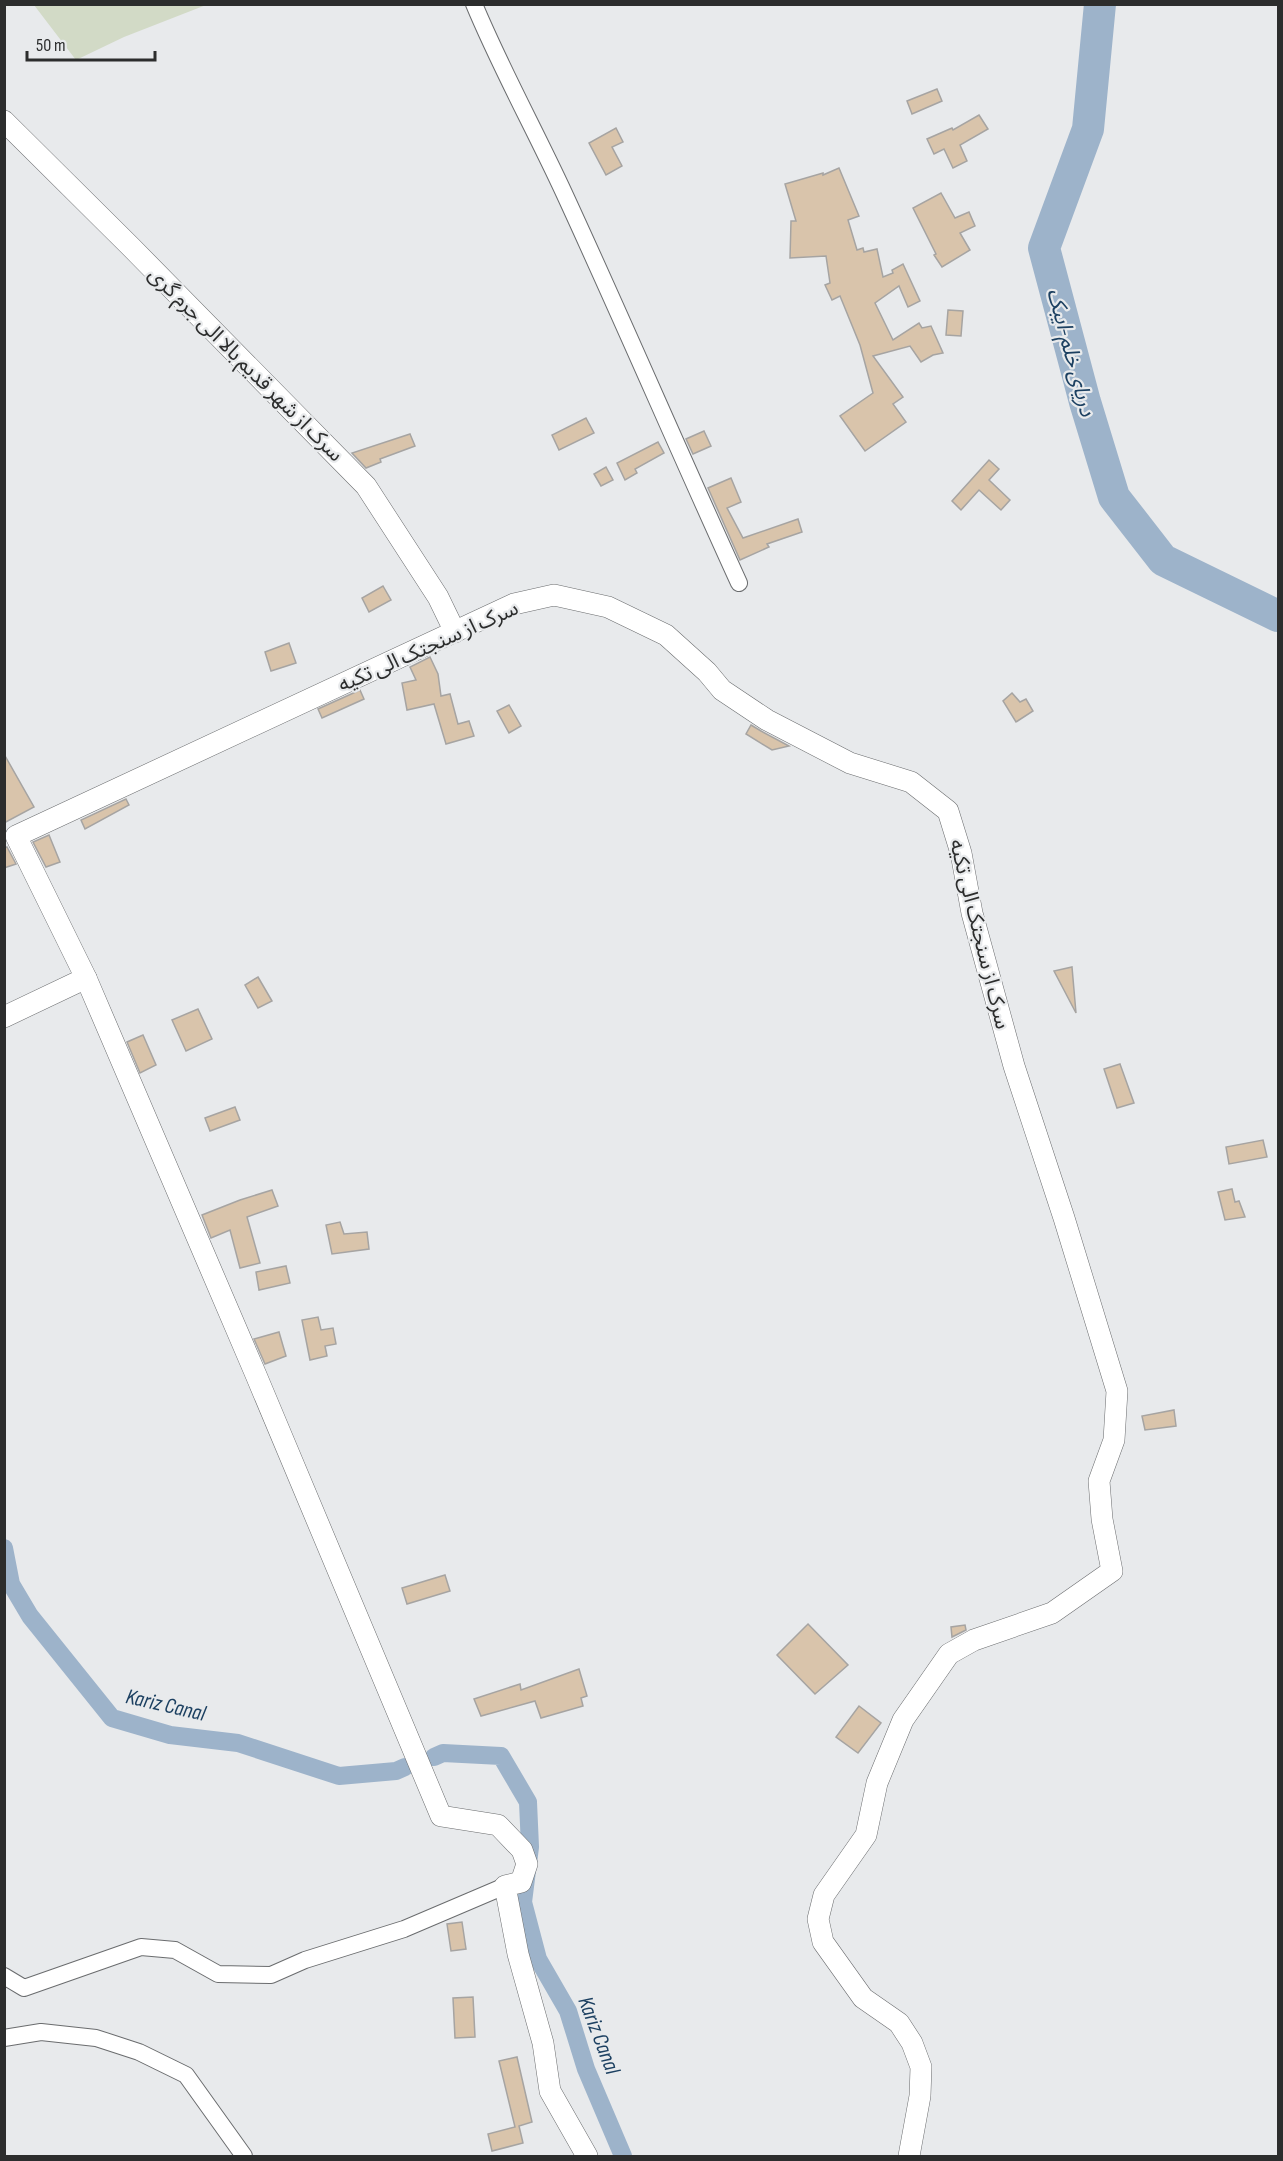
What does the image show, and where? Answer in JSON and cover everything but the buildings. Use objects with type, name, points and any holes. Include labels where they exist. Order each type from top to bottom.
[{"type":"street","points":[[474,4],[491,45],[603,278],[739,584]]},
{"type":"street","name":"سرک از شهر قدیم بالا الی جرم گری","points":[[4,121],[132,247],[366,486],[438,597],[455,632]]},
{"type":"street","name":"سرک از سنجتک الی تکیه","points":[[86,978],[16,836],[514,604],[554,596],[608,607],[666,635],[707,672],[722,690],[766,720],[850,763],[911,782],[948,811],[961,853],[972,913],[1026,1106],[1064,1218],[1117,1391],[1114,1440],[1099,1481],[1102,1519],[1112,1571],[1052,1613],[974,1640],[949,1654],[903,1720],[877,1783],[866,1835],[825,1895],[818,1919],[823,1942],[863,1998],[899,2023],[912,2043],[921,2067],[920,2096],[909,2157]]},
{"type":"street","points":[[4,1017],[86,978],[441,1816],[498,1825],[522,1850],[527,1864],[521,1882],[505,1886],[404,1929],[305,1960],[271,1975],[218,1974],[175,1950],[141,1947],[24,1988],[4,1976]]},
{"type":"street","points":[[505,1886],[518,1954],[543,2043],[550,2091],[587,2157]]},
{"type":"street","points":[[4,2038],[41,2032],[96,2038],[139,2052],[186,2075],[244,2157]]},
{"type":"green space","points":[[34,5],[206,5],[124,37],[76,60]]},
{"type":"waterway","name":"دریای خلم-ایبک","points":[[1100,4],[1088,129],[1044,248],[1085,402],[1114,497],[1163,560],[1278,616]]},
{"type":"waterway","name":"Kariz Canal","points":[[4,1548],[11,1584],[30,1616],[112,1718],[170,1735],[238,1743],[339,1776],[396,1771],[405,1767]]},
{"type":"waterway","name":"Kariz Canal","points":[[434,1757],[443,1753],[501,1756],[528,1802],[530,1847],[523,1902],[538,1959],[568,2011],[586,2069],[623,2156]]}]
